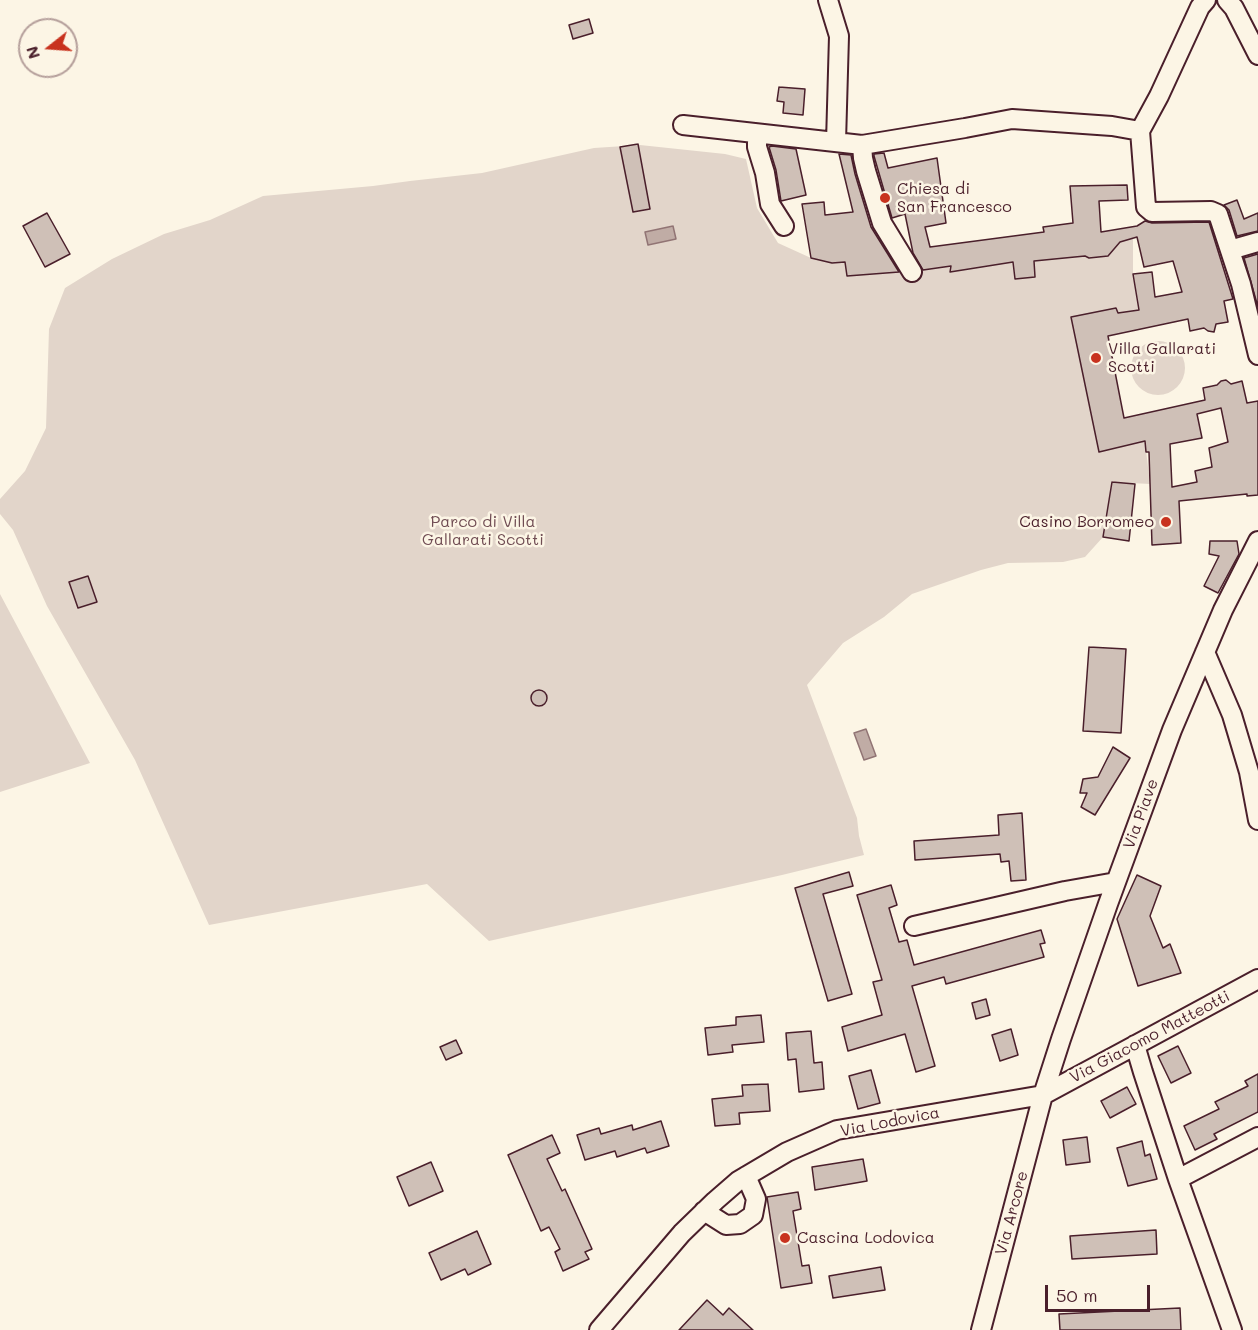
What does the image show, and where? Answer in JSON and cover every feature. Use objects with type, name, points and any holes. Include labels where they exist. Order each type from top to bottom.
[{"type":"street","points":[[828,0],[840,36],[836,142]]},
{"type":"street","points":[[1206,0],[1200,7],[1159,96],[1140,131],[1146,207],[1152,212],[1211,211],[1218,214],[1241,284],[1257,349]]},
{"type":"street","points":[[1227,0],[1234,8],[1257,52]]},
{"type":"street","points":[[682,125],[862,145],[1012,119],[1112,126],[1140,131]]},
{"type":"street","points":[[757,134],[757,147],[765,172],[770,204],[784,226]]},
{"type":"street","points":[[862,145],[866,171],[882,223],[912,272]]},
{"type":"street","points":[[1230,250],[1258,242]]},
{"type":"street","name":"Via Piave","points":[[1043,1095],[1116,882],[1172,730],[1223,610],[1258,540]]},
{"type":"street","points":[[1205,652],[1232,715],[1249,772],[1258,820]]},
{"type":"street","points":[[914,926],[1065,891],[1116,882]]},
{"type":"street","name":"Via Giacomo Matteotti","points":[[1043,1095],[1258,979]]},
{"type":"street","points":[[1135,1045],[1178,1179],[1232,1330]]},
{"type":"street","name":"Via Lodovica","points":[[599,1330],[682,1233],[704,1211],[738,1181],[787,1152],[837,1130],[1043,1095]]},
{"type":"street","name":"Via Arcore","points":[[981,1330],[1043,1095]]},
{"type":"street","points":[[1178,1179],[1258,1137]]},
{"type":"street","points":[[704,1211],[726,1226],[740,1224],[753,1215],[756,1199],[746,1176]]},
{"type":"green space","name":"Parco di Villa Gallarati Scotti","points":[[640,145],[725,154],[746,159],[757,208],[778,243],[811,258],[832,263],[845,262],[847,276],[951,266],[951,272],[1013,262],[1015,279],[1035,277],[1033,247],[1089,258],[1108,256],[1113,243],[1133,238],[1133,274],[1139,310],[1118,313],[1115,308],[1071,317],[1099,452],[1143,420],[1150,447],[1146,450],[1150,484],[1112,482],[1103,537],[1085,557],[1063,562],[1008,563],[912,594],[884,617],[843,643],[807,685],[857,818],[864,855],[489,941],[427,884],[209,925],[135,760],[47,606],[13,530],[0,514],[0,499],[25,471],[46,428],[49,329],[65,288],[112,259],[164,234],[210,220],[263,196],[482,173],[594,148]]},
{"type":"green space","points":[[1153,341],[1163,341],[1177,349],[1183,358],[1185,368],[1183,378],[1177,387],[1163,395],[1153,395],[1136,383],[1131,373],[1131,363],[1143,346]]},
{"type":"green space","points":[[0,594],[90,763],[0,792]]},
{"type":"shaded area","points":[[673,226],[676,239],[648,245],[645,232]]},
{"type":"shaded area","points":[[866,729],[876,756],[864,760],[854,733]]},
{"type":"building","points":[[589,19],[593,33],[573,39],[569,25]]},
{"type":"building","points":[[779,87],[805,89],[803,115],[783,113],[784,102],[777,101]]},
{"type":"building","points":[[638,144],[650,209],[633,212],[620,147]]},
{"type":"building","points":[[769,147],[796,149],[806,195],[781,201],[776,170]]},
{"type":"building","points":[[884,153],[888,168],[937,158],[946,223],[925,227],[930,247],[1044,232],[1043,227],[1073,223],[1070,186],[1127,185],[1128,200],[1099,201],[1101,232],[1137,226],[1145,221],[1152,223],[1209,222],[1233,299],[1224,301],[1228,322],[1216,324],[1214,332],[1204,328],[1190,331],[1188,319],[1108,336],[1124,418],[1205,400],[1203,388],[1226,380],[1231,384],[1242,381],[1247,403],[1258,401],[1258,495],[1247,496],[1247,494],[1179,501],[1181,543],[1152,545],[1149,452],[1146,452],[1145,441],[1099,452],[1071,317],[1116,308],[1118,313],[1139,310],[1133,274],[1152,272],[1155,297],[1182,292],[1173,261],[1144,267],[1137,237],[1120,242],[1108,256],[1034,261],[1035,277],[1015,279],[1013,262],[950,272],[951,266],[923,270],[913,253],[905,214],[892,218],[874,154]],"holes":[[[1221,408],[1228,442],[1209,448],[1212,467],[1195,471],[1197,482],[1172,487],[1170,444],[1202,438],[1197,414]]]},
{"type":"building","points":[[839,154],[851,155],[871,227],[899,272],[847,276],[845,262],[832,263],[811,258],[802,204],[824,202],[825,215],[853,212]]},
{"type":"building","points":[[1237,200],[1244,219],[1258,213],[1258,231],[1237,236],[1229,210],[1224,205]]},
{"type":"building","points":[[47,213],[70,254],[45,267],[23,226]]},
{"type":"building","points":[[1258,254],[1258,307],[1244,258]]},
{"type":"building","points":[[1112,482],[1135,484],[1129,541],[1103,537]]},
{"type":"building","points":[[1210,541],[1237,541],[1239,554],[1218,593],[1204,586],[1219,556],[1209,554]]},
{"type":"building","points":[[88,576],[97,602],[78,608],[69,582]]},
{"type":"building","points":[[1089,647],[1126,649],[1121,733],[1083,731]]},
{"type":"building","points":[[539,690],[547,698],[539,706],[531,698]]},
{"type":"building","points":[[1113,747],[1130,758],[1095,815],[1081,807],[1087,793],[1080,793],[1083,779],[1098,777]]},
{"type":"building","points":[[1022,813],[1026,880],[1011,881],[1009,861],[1001,862],[1000,854],[915,860],[914,841],[999,835],[998,815]]},
{"type":"building","points":[[849,872],[853,886],[823,894],[852,994],[828,1001],[795,888]]},
{"type":"building","points":[[1137,875],[1161,886],[1150,916],[1163,948],[1170,944],[1181,973],[1138,986],[1117,919]]},
{"type":"building","points":[[891,885],[897,905],[889,908],[899,942],[907,940],[914,965],[1041,930],[1045,943],[1040,944],[1044,957],[946,984],[944,977],[912,986],[935,1066],[916,1072],[905,1034],[848,1051],[842,1027],[882,1015],[873,982],[882,980],[857,895]]},
{"type":"building","points":[[986,999],[990,1015],[976,1019],[972,1003]]},
{"type":"building","points":[[761,1015],[764,1042],[732,1045],[733,1052],[708,1055],[705,1028],[736,1025],[736,1017]]},
{"type":"building","points":[[1011,1029],[1018,1055],[1000,1061],[992,1035]]},
{"type":"building","points":[[811,1031],[814,1063],[822,1062],[824,1089],[799,1092],[796,1059],[788,1060],[786,1033]]},
{"type":"building","points":[[456,1040],[462,1053],[446,1060],[440,1047]]},
{"type":"building","points":[[1178,1046],[1191,1073],[1171,1083],[1158,1056]]},
{"type":"building","points":[[871,1070],[880,1103],[858,1109],[849,1076]]},
{"type":"building","points":[[1258,1074],[1258,1112],[1214,1134],[1217,1139],[1195,1150],[1184,1126],[1219,1109],[1215,1102],[1248,1086],[1245,1081]]},
{"type":"building","points":[[768,1084],[770,1111],[739,1113],[740,1124],[715,1126],[712,1099],[743,1096],[742,1085]]},
{"type":"building","points":[[1127,1087],[1136,1104],[1110,1118],[1101,1101]]},
{"type":"building","points":[[661,1121],[669,1146],[647,1153],[645,1148],[617,1157],[615,1151],[585,1160],[577,1135],[599,1128],[601,1134],[632,1125],[633,1130]]},
{"type":"building","points":[[552,1135],[560,1153],[547,1159],[562,1191],[565,1189],[592,1249],[585,1252],[589,1259],[563,1271],[555,1252],[560,1249],[549,1227],[541,1231],[508,1155]]},
{"type":"building","points":[[1087,1137],[1090,1162],[1066,1165],[1063,1140]]},
{"type":"building","points":[[1142,1141],[1145,1156],[1150,1154],[1157,1179],[1128,1186],[1117,1148]]},
{"type":"building","points":[[863,1159],[867,1181],[815,1190],[812,1167]]},
{"type":"building","points":[[431,1162],[443,1191],[409,1206],[397,1177]]},
{"type":"building","name":"Cascina Lodovica","points":[[798,1192],[801,1209],[793,1211],[802,1266],[809,1265],[812,1283],[781,1288],[767,1197]]},
{"type":"building","points":[[1156,1230],[1157,1254],[1072,1259],[1070,1236]]},
{"type":"building","points":[[477,1231],[491,1264],[468,1275],[465,1269],[441,1280],[429,1253]]},
{"type":"building","points":[[881,1267],[885,1290],[833,1298],[829,1276]]},
{"type":"building","points":[[707,1300],[723,1315],[729,1308],[753,1330],[679,1330]]},
{"type":"building","points":[[1180,1308],[1181,1330],[1060,1330],[1059,1314]]},
{"type":"place","name":"Chiesa di San Francesco","points":[[885,198]]},
{"type":"place","name":"Villa Gallarati Scotti","points":[[1096,358]]},
{"type":"place","name":"Casino Borromeo","points":[[1166,522]]},
{"type":"place","name":"Cascina Lodovica","points":[[785,1238]]}]
